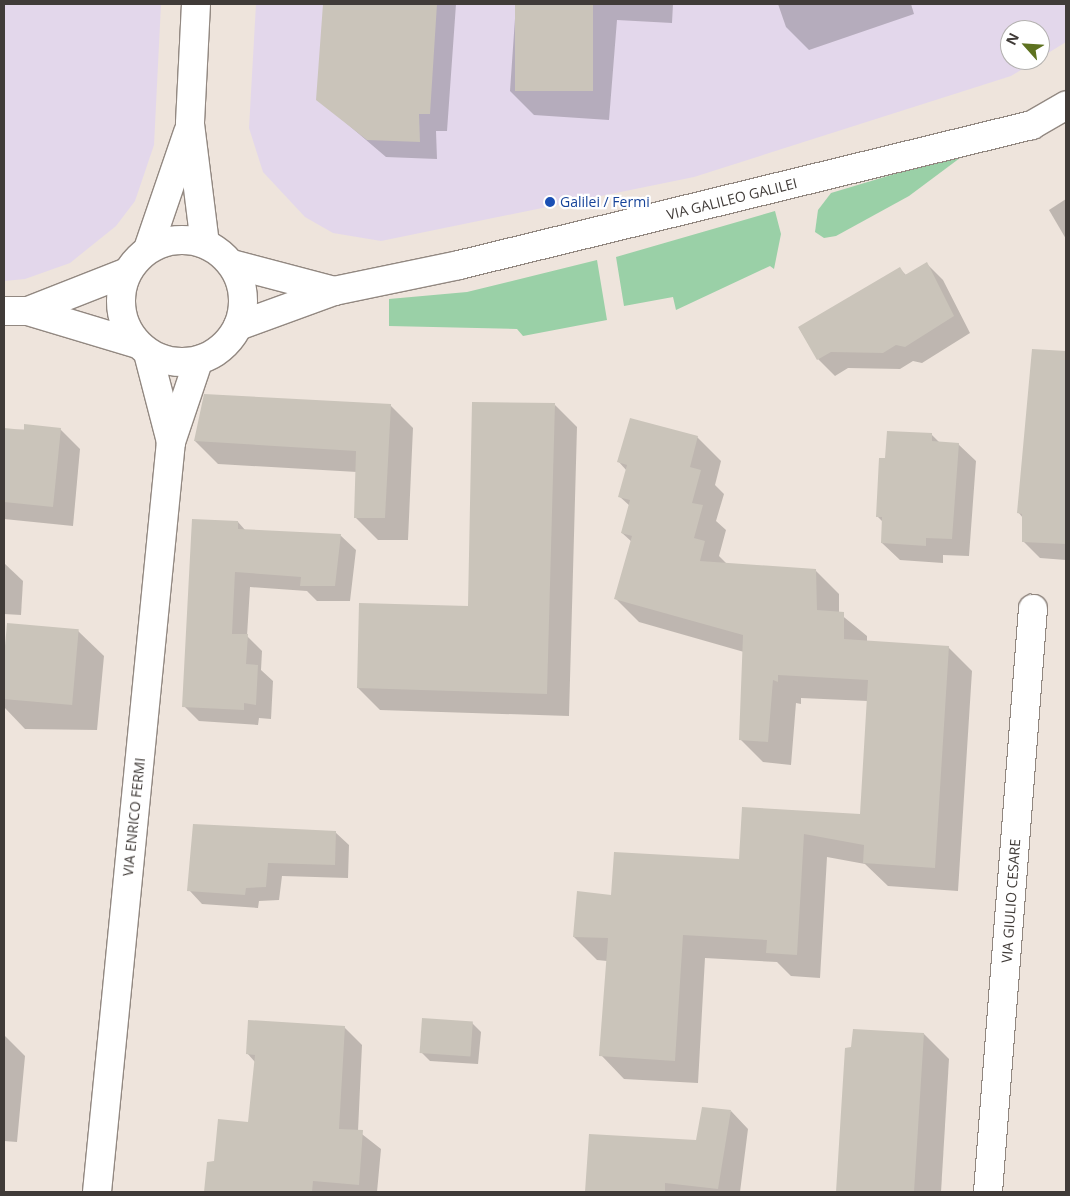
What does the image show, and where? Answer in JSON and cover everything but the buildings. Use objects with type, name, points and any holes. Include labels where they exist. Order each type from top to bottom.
[{"type":"street","points":[[196,4],[190,124],[205,244]]},
{"type":"street","name":"VIA GALILEO GALILEI","points":[[238,326],[334,291],[458,265],[1032,125],[1066,105]]},
{"type":"street","points":[[16,311],[127,272],[148,249],[190,124]]},
{"type":"street","points":[[16,311],[142,349],[172,363],[198,362],[224,347],[238,326],[244,294],[232,264],[205,244],[176,239],[148,249]]},
{"type":"street","name":"VIA GALILEO GALILEI","points":[[232,264],[334,291]]},
{"type":"street","points":[[127,272],[120,310],[142,349]]},
{"type":"street","name":"VIA ENRICO FERMI","points":[[142,349],[171,442]]},
{"type":"street","name":"VIA ENRICO FERMI","points":[[96,1192],[171,442],[198,362]]},
{"type":"street","name":"VIA GIULIO CESARE","points":[[988,1192],[1033,609]]},
{"type":"shaded area","points":[[4,4],[161,4],[154,145],[135,201],[116,226],[70,263],[25,279],[4,281]]},
{"type":"shaded area","points":[[256,4],[1066,4],[1066,42],[1050,52],[1050,20],[1000,20],[1000,70],[1021,70],[1011,76],[694,177],[381,241],[333,233],[305,217],[263,172],[249,128]]},
{"type":"green space","points":[[968,152],[909,196],[836,236],[824,238],[815,232],[818,210],[831,193]]},
{"type":"green space","points":[[775,211],[781,234],[774,269],[770,266],[676,310],[673,297],[624,306],[616,257]]},
{"type":"green space","points":[[597,260],[607,320],[523,336],[517,329],[389,326],[389,299],[467,292]]},
{"type":"place","name":"Galilei / Fermi","points":[[550,202]]}]
